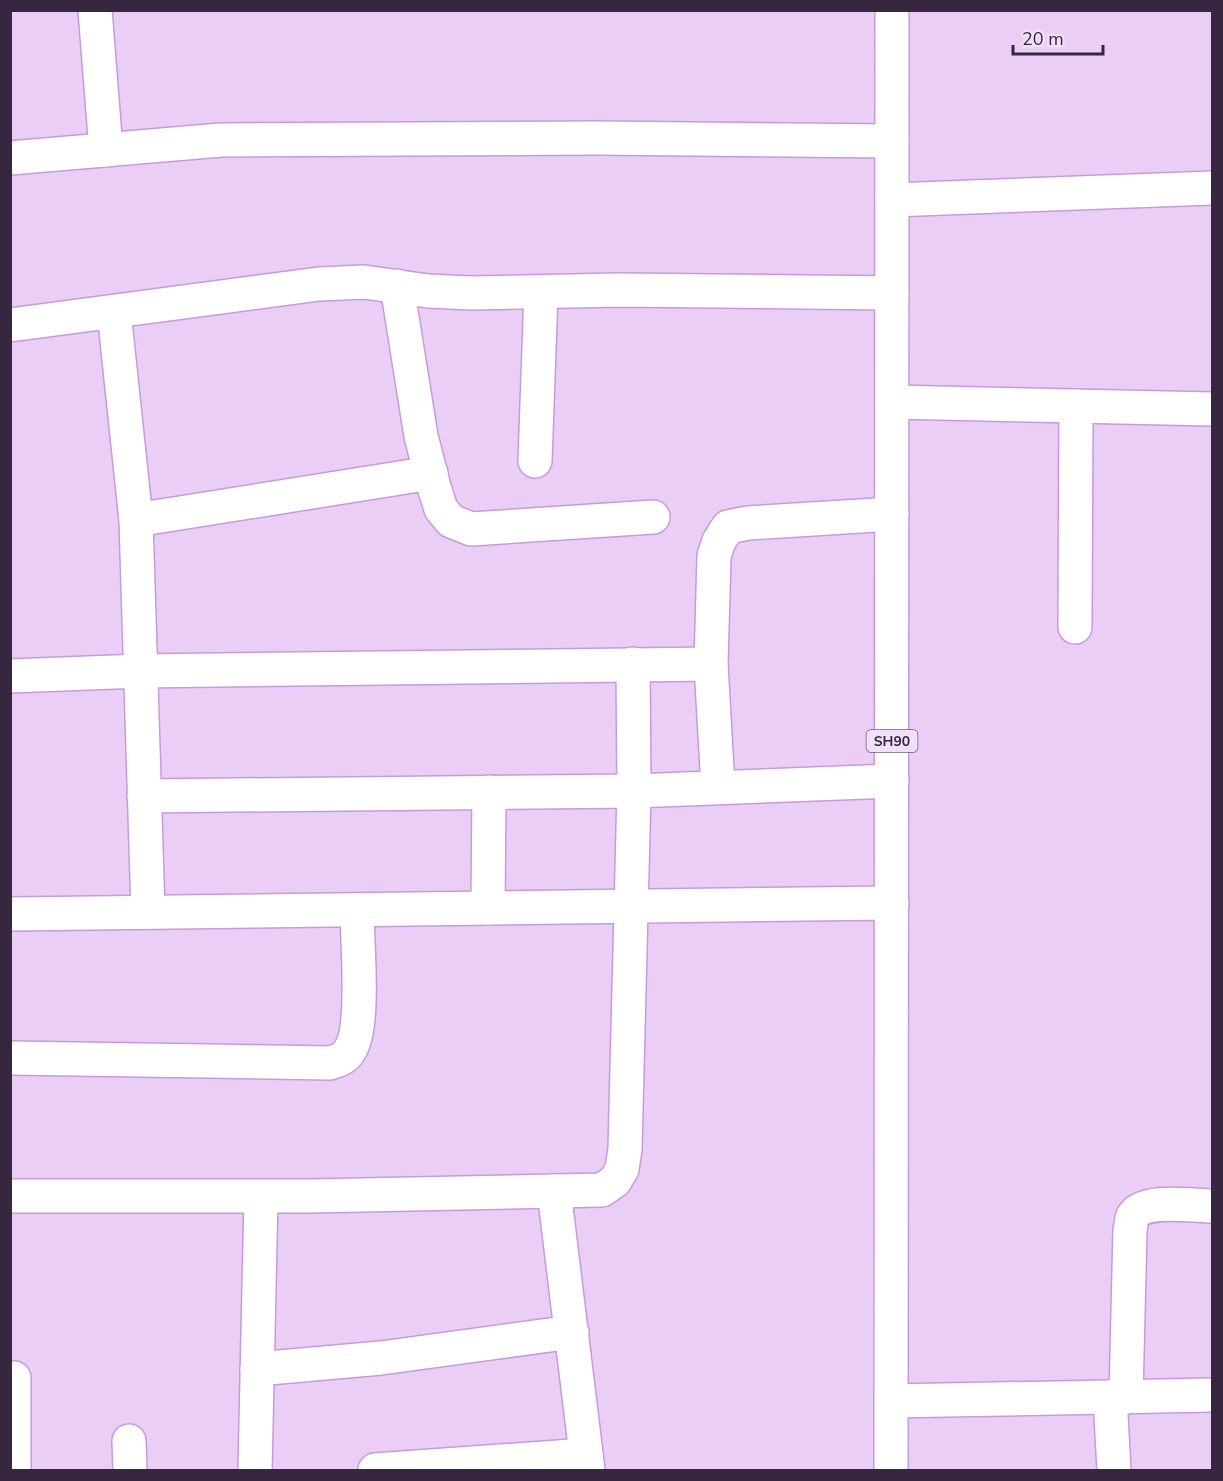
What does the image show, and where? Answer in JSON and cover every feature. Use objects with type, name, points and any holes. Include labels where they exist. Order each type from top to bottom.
[{"type":"street","points":[[95,10],[106,150]]},
{"type":"street","name":"SH90","points":[[891,1470],[892,10]]},
{"type":"street","points":[[10,158],[232,140],[609,138],[892,141]]},
{"type":"street","points":[[892,200],[1212,188]]},
{"type":"street","points":[[10,326],[319,284],[364,282],[428,291],[892,293]]},
{"type":"street","points":[[397,286],[421,436],[441,509],[451,521],[471,529],[653,516]]},
{"type":"street","points":[[535,461],[541,292]]},
{"type":"street","points":[[114,312],[135,519],[148,912]]},
{"type":"street","points":[[892,402],[1212,409]]},
{"type":"street","points":[[1075,627],[1076,406]]},
{"type":"street","points":[[135,519],[431,473]]},
{"type":"street","points":[[718,787],[711,664],[714,556],[719,541],[728,527],[748,523],[892,514]]},
{"type":"street","points":[[10,1196],[261,1197],[602,1190],[615,1181],[622,1169],[625,1149],[634,791],[633,664]]},
{"type":"street","points":[[10,676],[141,671],[711,664]]},
{"type":"street","points":[[144,796],[634,791],[892,781]]},
{"type":"street","points":[[488,908],[489,792]]},
{"type":"street","points":[[10,914],[892,903]]},
{"type":"street","points":[[10,1058],[330,1063],[343,1059],[352,1047],[358,1014],[357,909]]},
{"type":"street","points":[[375,1470],[587,1463],[554,1191]]},
{"type":"street","points":[[255,1470],[261,1197]]},
{"type":"street","points":[[1114,1470],[1130,1230],[1133,1217],[1140,1209],[1153,1204],[1212,1206]]},
{"type":"street","points":[[257,1370],[381,1358],[572,1332]]},
{"type":"street","points":[[14,1378],[14,1470]]},
{"type":"street","points":[[891,1401],[1212,1395]]}]
